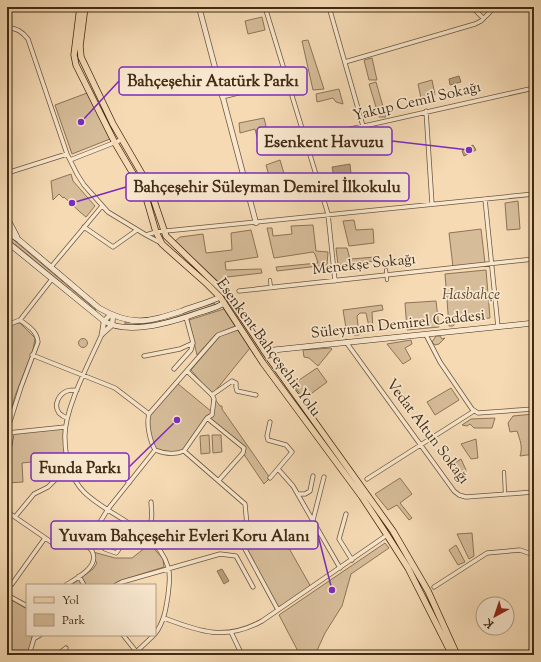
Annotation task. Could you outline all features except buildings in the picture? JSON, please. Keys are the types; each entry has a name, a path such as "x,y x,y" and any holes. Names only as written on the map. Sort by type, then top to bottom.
{"main road":[{"name":"Esenkent Bahçeşehir Yolu","path":"80,7 74,55 76,65 116,143 145,194 160,232 172,241 228,296 264,350 393,531 424,584 457,655"},
{"name":"Esenkent Bahçeşehir Yolu","path":"85,7 80,46 81,57 121,140 149,186 162,244 220,297 261,360 362,497 408,568 452,655"},
{"path":"7,218 19,240"},
{"path":"7,232 19,240 99,308 112,315 134,321 145,322 220,297 228,296"},
{"path":"8,243 104,321 112,325 140,328 160,325 218,307 224,303 228,296"},
{"name":"Süleyman Demirel Caddesi","path":"264,350 534,323"},
{"path":"253,348 264,350 261,354 261,360"},
{"path":"388,535 393,531"}],"street":[{"path":"199,7 256,223"},
{"path":"265,7 328,214 335,281"},
{"path":"329,7 362,126"},
{"path":"472,7 483,18"},
{"path":"345,62 475,24 495,7"},
{"path":"7,27 17,29 28,39 67,154 84,185 108,212 162,244"},
{"path":"222,97 288,81"},
{"name":"Yakup Cemil Sokağı","path":"306,139 534,88"},
{"path":"426,111 432,204"},
{"path":"70,160 121,140"},
{"path":"7,174 67,154"},
{"path":"146,235 160,232 256,223 328,214 534,195"},
{"path":"485,199 498,327"},
{"path":"51,267 102,206"},
{"path":"84,227 113,247 137,230"},
{"name":"Menekşe Sokağı","path":"239,291 534,259"},
{"path":"386,270 387,280"},
{"path":"7,325 20,320 52,279"},
{"path":"270,280 271,288"},
{"path":"112,315 104,321 102,334 67,418 64,439 70,469 75,482 83,492 143,533 158,549 168,568 169,588 164,618 156,633"},
{"path":"102,334 112,325 112,315"},
{"path":"174,369 191,350 193,343 186,317"},
{"path":"20,320 35,332 38,342 32,355 7,432 12,433 65,427"},
{"path":"187,371 212,395 214,399 212,415 207,418 184,451 179,454 164,454 155,450 153,446 147,422 149,414 218,335 237,328"},
{"path":"426,335 440,362 472,410 478,413 534,409"},
{"name":"Vedat Altun Sokağı","path":"346,342 454,491 459,495 466,497 505,494 511,496 534,492"},
{"path":"144,356 180,349 193,343"},
{"path":"32,355 115,388 149,414"},
{"path":"212,395 232,381 236,383 237,391 256,395"},
{"path":"67,418 59,414 56,409 57,401 62,394 68,390 78,390"},
{"path":"367,479 474,411"},
{"path":"207,418 244,448 243,453 219,480"},
{"path":"270,422 266,436 268,440 286,445 292,452 270,478"},
{"path":"7,461 12,433"},
{"path":"86,546 108,509 155,450"},
{"path":"184,451 245,504 248,536"},
{"path":"114,462 129,483"},
{"path":"15,517 34,494 48,487 62,473 70,469"},
{"path":"278,469 288,479 298,494 340,568"},
{"path":"504,472 505,494"},
{"path":"298,494 305,494 310,491 314,476"},
{"path":"313,520 324,477"},
{"path":"143,533 152,519 151,502"},
{"path":"7,510 54,544 61,546 74,544 89,547 93,552 94,559 92,566 67,584"},
{"path":"346,514 339,539 352,560"},
{"path":"105,549 116,553 119,551 123,540 133,526"},
{"path":"278,530 244,537 243,543 278,610"},
{"path":"164,618 199,630 214,632 241,631 250,628 388,535"},
{"path":"12,584 45,538"},
{"path":"430,596 434,587 487,553 520,550 534,555"},
{"path":"118,584 168,568 224,554 236,556 254,587"},
{"path":"79,576 83,584"},
{"path":"424,584 434,587"},
{"path":"7,595 26,605"},
{"path":"231,632 242,655"},
{"path":"124,636 137,654 154,636"},
{"path":"29,655 35,637"},
{"path":"529,655 534,646"},
{"path":"57,655 66,648"},
{"path":"448,655 450,649"}],"green space":[{"path":"262,17 265,30 248,34 245,21"},
{"path":"308,40 324,89 313,90 302,41"},
{"path":"372,58 377,80 369,80 364,60"},
{"path":"432,80 435,95 421,98 418,84"},
{"path":"376,82 386,117 379,117 369,84"},
{"path":"339,89 343,104 336,102 333,98 317,102 316,94"},
{"path":"87,93 110,139 72,154 55,105"},
{"path":"264,118 271,147 260,149 255,129 240,133 239,123"},
{"path":"280,160 288,187 273,190 266,165"},
{"path":"71,174 73,181 95,206 86,217 59,194 53,200 51,181"},
{"path":"518,201 520,229 507,230 505,203"},
{"path":"354,220 356,230 373,229 374,243 349,246 343,221"},
{"path":"313,225 316,251 328,252 327,265 277,271 276,267 318,263 313,252 274,258 267,228 272,228 273,236 292,234 291,226"},
{"path":"481,229 485,263 453,267 449,233"},
{"path":"251,230 258,257 225,262 226,270 261,269 262,273 227,277 228,291 175,241 180,237 203,234 206,253 232,250 231,233"},
{"path":"8,235 96,310 95,311 16,245 7,240"},
{"path":"336,248 347,248 350,259 375,257 376,261 338,265"},
{"name":"Hasbahçe","path":"486,270 490,318 457,321 453,326 449,326 445,274"},
{"path":"436,301 439,327 407,330 405,303"},
{"path":"214,303 215,305 149,325 125,324 125,322 148,323"},
{"path":"382,305 383,310 372,312 373,331 370,331 366,313 360,313 357,316 359,335 354,335 353,329 346,328 343,310"},
{"path":"224,309 235,326 216,334 197,355 189,320"},
{"path":"20,323 35,338 33,350 15,396 7,427 7,327"},
{"path":"238,330 250,348 212,395 191,370 220,336"},
{"path":"436,336 440,336 442,339 445,338 439,344 435,345 432,342"},
{"path":"81,339 85,339 87,343 85,347 81,347 79,345 79,341"},
{"path":"411,340 412,344 405,348 411,359 403,364 387,344"},
{"path":"332,349 318,366 309,358 304,357 303,350"},
{"path":"317,368 327,382 304,399 293,384"},
{"path":"177,383 212,412 212,395 220,406 222,406 222,409 270,478 264,484 243,453 244,448 208,418 184,451 179,454 155,450 147,422 148,417"},
{"path":"451,388 459,400 435,415 427,402"},
{"path":"534,414 534,454 520,456 521,447 517,431 510,432 508,423 513,416"},
{"path":"495,418 492,428 474,428 470,424 467,426 462,425 471,419"},
{"path":"65,427 68,458 22,463 23,482 7,483 7,461 12,433"},
{"path":"209,435 210,453 201,454 200,436"},
{"path":"212,435 221,435 222,452 213,453"},
{"path":"476,439 478,458 471,459 461,444"},
{"path":"461,459 466,470 465,475 462,476 453,464"},
{"path":"400,478 412,494 400,503 412,518 409,520 397,505 388,510 375,494"},
{"path":"278,529 311,587 278,610 245,549 244,537"},
{"path":"472,533 474,556 469,559 457,534"},
{"path":"385,543 389,548 351,574 342,606 325,633 315,655 300,655 279,615"},
{"path":"150,544 163,559 164,567 119,581 114,584 72,584 93,569 97,563 94,559 93,552 115,558 132,558"},
{"path":"456,545 465,562 458,565 449,550"},
{"path":"7,597 26,608 26,636 32,636 32,640 27,655 7,655"}],"shaded area":[{"path":"459,76 461,82 450,85 449,79"},
{"path":"473,145 476,150 464,156 462,151"},
{"path":"350,164 351,174 334,177 332,167"},
{"path":"222,569 229,581 224,584 217,571"}],"place":[{"name":"Bahçeşehir Atatürk Parkı","path":"81,122"},
{"name":"Esenkent Havuzu","path":"469,150"},
{"name":"Bahçeşehir Süleyman Demirel İlkokulu","path":"72,203"},
{"name":"Funda Parkı","path":"177,420"},
{"name":"Yuvam Bahçeşehir Evleri Koru Alanı","path":"332,590"}]}
